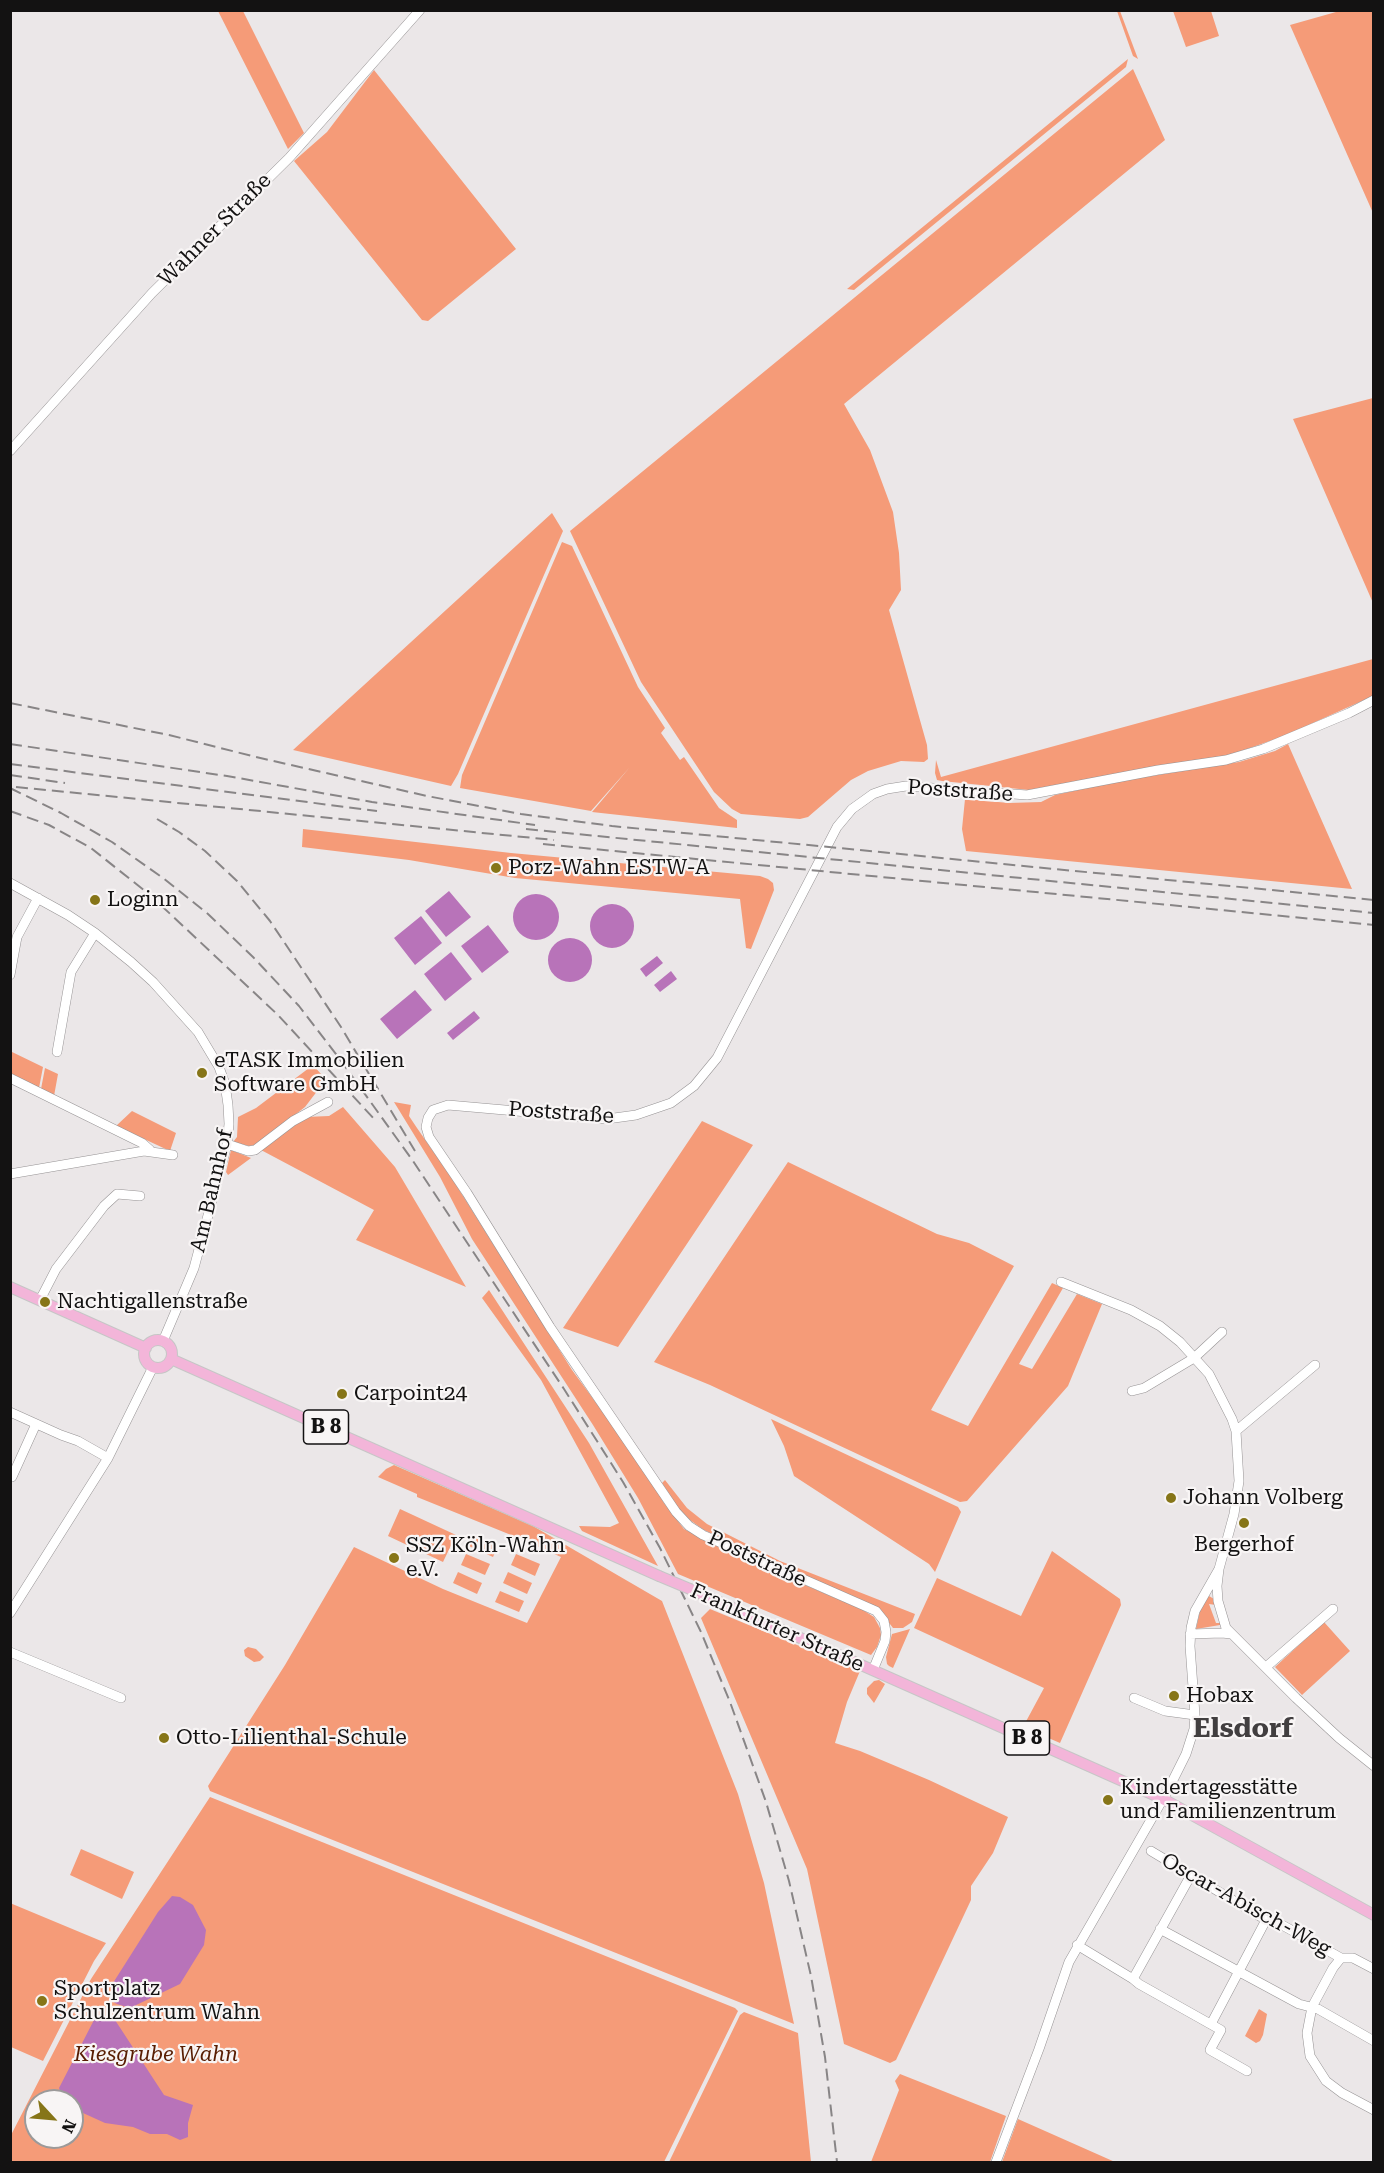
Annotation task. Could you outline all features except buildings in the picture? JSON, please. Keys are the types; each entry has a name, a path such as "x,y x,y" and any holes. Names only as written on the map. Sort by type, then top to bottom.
{"main road":[{"path":"10,1287 146,1348"},
{"path":"163,1341 170,1347 171,1359 163,1367 153,1367 146,1361 146,1348 151,1342 163,1341"},
{"name":"Frankfurter Straße","path":"171,1359 1163,1799 1374,1915"}],"street":[{"name":"Wahner Straße","path":"10,451 152,293 289,158 420,10"},
{"name":"Poststraße","path":"873,1670 885,1641 886,1632 884,1622 876,1611 703,1535 689,1526 676,1512 550,1327 467,1193 429,1137 426,1127 428,1118 433,1110 448,1105 607,1119 625,1118 671,1103 694,1086 717,1058 837,827 852,808 873,794 906,786 1027,795 1158,770 1226,760 1263,749 1374,700"},
{"name":"Am Bahnhof","path":"10,883 95,933 153,982 198,1032 218,1062 227,1095 229,1124 227,1144 194,1268 163,1341"},
{"path":"10,975 17,937 38,898"},
{"path":"57,1052 71,972 95,933"},
{"path":"10,1078 142,1143 150,1150"},
{"path":"227,1144 248,1151 255,1150 293,1121 328,1102"},
{"path":"10,1174 150,1150 173,1155"},
{"path":"40,1300 56,1269 104,1206 117,1194 140,1196"},
{"path":"1061,1282 1131,1310 1154,1322 1172,1335 1209,1374 1236,1431 1239,1481 1234,1514 1219,1569 1217,1586 1218,1601 1224,1622 1231,1634 1339,1738 1374,1766"},
{"path":"1132,1391 1144,1388 1194,1358 1222,1332"},
{"path":"1236,1431 1315,1365"},
{"path":"10,1614 14,1600 108,1458 153,1367"},
{"path":"10,1412 78,1441 108,1458"},
{"path":"12,1477 36,1424"},
{"path":"996,2163 1069,1962 1163,1799 1186,1754 1194,1729 1195,1715 1190,1634 1195,1611 1219,1569"},
{"path":"1266,1667 1334,1609"},
{"path":"1190,1634 1231,1634"},
{"path":"10,1652 121,1698"},
{"path":"1134,1698 1165,1711 1195,1715"},
{"name":"Oscar-Abisch-Weg","path":"1151,1851 1266,1920 1275,1921 1341,1958 1353,1958 1374,1969"},
{"path":"1133,1979 1191,1875"},
{"path":"1212,2024 1266,1920"},
{"path":"1160,1929 1299,2004 1312,2007 1374,2041"},
{"path":"1077,1945 1139,1984 1221,2030 1210,2050 1247,2071"},
{"path":"1341,1958 1312,2007 1307,2042 1315,2066 1326,2081 1334,2088 1374,2110"}],"green space":[{"path":"1343,10 1373,11 1373,213 1290,25"},
{"path":"218,11 243,11 304,133 288,149"},
{"path":"1117,11 1120,11 1138,59 1133,56"},
{"path":"1173,11 1211,11 1219,36 1186,47"},
{"path":"1128,59 1126,67 854,290 847,289"},
{"path":"1133,69 1165,140 844,404 870,450 893,512 901,590 889,610 927,745 928,759 924,762 901,761 868,771 851,780 808,817 800,819 741,814 732,809 714,792 641,682 570,531"},
{"path":"374,70 516,249 428,321 422,320 294,161 327,132"},
{"path":"1374,398 1373,603 1293,419"},
{"path":"552,513 563,531 451,786 293,750"},
{"path":"562,542 572,546 638,687 665,728 661,733 680,760 684,757 719,808 737,820 737,828 592,812 630,767 591,811 460,788 462,775"},
{"path":"1373,659 1373,696 1284,736 1230,755 1029,790 942,781 937,780 935,773 936,760 941,777"},
{"path":"1288,744 1352,889 966,851 962,829 965,799 1009,803 1041,802 1055,795 1120,781 1239,762 1275,751"},
{"path":"303,829 511,853 760,876 773,883 774,890 751,949 746,948 740,899 515,878 409,860 302,847"},
{"path":"10,1051 43,1067 39,1088 11,1074"},
{"path":"313,1065 336,1091 327,1088 318,1090 305,1107 256,1145 249,1146 233,1142 237,1137 238,1117 256,1108"},
{"path":"45,1068 58,1074 54,1096 41,1089"},
{"path":"394,1102 411,1105 409,1116 453,1180 572,1370 644,1468 664,1503 684,1529 731,1553 863,1610 874,1617 881,1635 871,1655 678,1574 638,1498 472,1239 440,1177"},
{"path":"343,1107 395,1167 466,1287 356,1240 374,1210 261,1150 306,1117 329,1116"},
{"path":"132,1111 176,1133 170,1151 116,1126"},
{"path":"702,1121 753,1145 618,1347 563,1328"},
{"path":"231,1150 251,1158 228,1175 226,1172"},
{"path":"788,1162 937,1234 969,1243 1014,1266 931,1410 968,1426 1052,1283 1063,1288 1019,1364 1032,1369 1077,1294 1102,1304 1068,1386 967,1501 960,1502 710,1385 654,1362"},
{"path":"489,1290 589,1443 658,1566 582,1531 579,1526 610,1527 619,1523 541,1380 482,1298"},
{"path":"771,1419 958,1507 961,1512 935,1572 929,1564 794,1476 784,1446"},
{"path":"394,1465 533,1526 662,1601 738,1794 764,1883 794,2024 210,1791 208,1786 285,1665 354,1547 443,1589 527,1623 561,1557 417,1497 417,1494 378,1477"},
{"path":"665,1480 687,1508 707,1524 780,1561 915,1614 912,1622 903,1628 893,1628 877,1607 704,1530 683,1515 662,1483"},
{"path":"400,1509 456,1535 443,1562 388,1536"},
{"path":"474,1535 498,1546 493,1557 469,1546"},
{"path":"1052,1551 1120,1599 1121,1605 1060,1743 1023,1727 1044,1688 914,1628 937,1578 1021,1616"},
{"path":"466,1554 490,1564 485,1575 461,1565"},
{"path":"516,1554 540,1564 535,1576 511,1565"},
{"path":"458,1572 482,1583 477,1594 453,1583"},
{"path":"508,1572 532,1583 527,1594 503,1583"},
{"path":"500,1591 524,1601 519,1612 495,1602"},
{"path":"1209,1596 1214,1599 1216,1605 1209,1604 1216,1623 1221,1623 1196,1629 1201,1606"},
{"path":"710,1609 860,1671 847,1702 835,1743 929,1780 1008,1817 993,1853 971,1886 971,1900 896,2060 890,2063 844,2044 807,1869 701,1618"},
{"path":"1324,1622 1350,1651 1302,1695 1275,1667"},
{"path":"910,1629 893,1668 889,1666 886,1657 892,1634"},
{"path":"248,1647 256,1649 264,1657 254,1662 245,1656 244,1650"},
{"path":"879,1680 885,1684 874,1703 867,1694 867,1688 874,1681"},
{"name":"Kiesgrube Wahn","path":"210,1797 738,2011 664,2162 11,2162 10,2137 24,2110 24,2149 84,2149 84,2089 35,2089 91,1979"},
{"path":"81,1849 134,1872 122,1899 70,1875"},
{"name":"Sportplatz Schulzentrum Wahn","path":"10,1903 106,1943 94,1961 43,2061 11,2047"},
{"path":"1259,2009 1267,2014 1263,2035 1256,2043 1245,2036"},
{"path":"744,2012 798,2033 811,2162 669,2162 740,2015"},
{"path":"900,2074 1006,2116 990,2162 871,2162 899,2090 895,2081"},
{"path":"1018,2119 1115,2162 1002,2162"}],"shaded area":[{"path":"449,891 471,917 446,937 425,911"},
{"path":"536,894 545,895 553,900 558,908 558,926 553,934 545,939 536,940 527,939 519,934 514,926 513,917 514,908 519,900 527,895"},
{"path":"612,904 628,910 634,926 628,942 612,948 596,942 590,926 596,910"},
{"path":"421,916 442,943 415,965 394,938"},
{"path":"488,925 509,952 482,973 461,946"},
{"path":"570,938 586,944 592,960 586,976 570,982 554,976 548,960 554,944"},
{"path":"451,952 472,979 445,1001 424,974"},
{"path":"657,956 663,963 646,977 640,969"},
{"path":"671,971 677,979 660,992 654,985"},
{"path":"415,990 432,1010 397,1039 380,1019"},
{"path":"474,1011 480,1018 453,1040 447,1033"},
{"path":"172,1896 180,1897 193,1905 206,1930 204,1945 180,1984 130,2008 117,2004 110,2000 113,1983 158,1912"},
{"path":"100,2016 115,2020 164,2095 193,2105 188,2123 188,2137 180,2140 167,2134 150,2134 133,2127 105,2123 84,2113 84,2089 59,2089 94,2020"}],"railway":[{"path":"10,703 169,735 427,796 521,814 612,826 1374,900"},
{"path":"10,744 227,776 372,802 535,825"},
{"path":"10,764 377,811"},
{"path":"10,775 65,783"},
{"path":"16,787 554,840"},
{"path":"10,788 112,842 163,878 208,914 299,1006 413,1161 623,1482 660,1548 701,1632 730,1702 766,1802 789,1881 811,1976 825,2057 837,2162"},
{"path":"10,811 49,825 91,848 150,895 278,1015 376,1121"},
{"path":"157,819 205,851 237,881 270,921 341,1027 415,1151"},
{"path":"526,829 1374,913"},
{"path":"543,844 1374,925"}],"place":[{"name":"Porz-Wahn ESTW-A","path":"496,868"},
{"name":"Loginn","path":"95,900"},
{"name":"eTASK Immobilien Software GmbH","path":"202,1073"},
{"name":"Nachtigallenstraße","path":"45,1302"},
{"name":"Carpoint24","path":"342,1394"},
{"name":"Johann Volberg","path":"1171,1498"},
{"name":"Bergerhof","path":"1244,1523"},
{"name":"SSZ Köln-Wahn e.V.","path":"394,1558"},
{"name":"Hobax","path":"1174,1696"},
{"name":"Otto-Lilienthal-Schule","path":"164,1738"},
{"name":"Kindertagesstätte und Familienzentrum","path":"1108,1800"},
{"name":"Sportplatz Schulzentrum Wahn","path":"42,2001"}],"district":[{"name":"Elsdorf","path":"1243,1729"}]}
